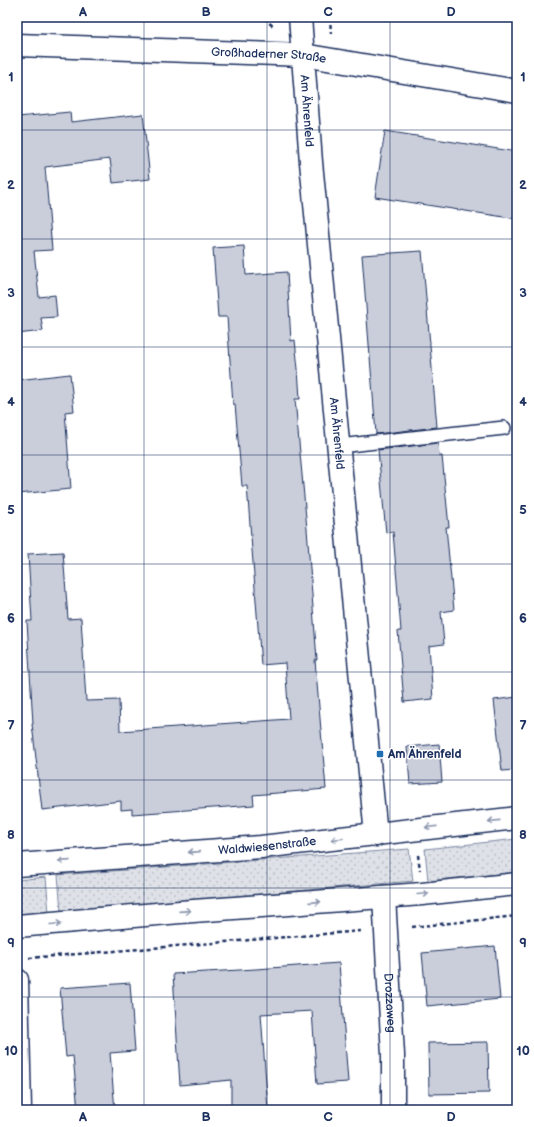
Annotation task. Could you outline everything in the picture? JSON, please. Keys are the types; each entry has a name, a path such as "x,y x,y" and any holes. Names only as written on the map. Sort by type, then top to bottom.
{"street":[{"name":"Am Ährenfeld","path":"300,17 311,162 376,835"},
{"name":"Großhaderner Straße","path":"17,45 303,55 517,91"},
{"name":"Waldwiesenstraße","path":"17,865 261,847 517,818"},
{"path":"17,926 422,894 517,884"},
{"name":"Drozzaweg","path":"384,896 394,1055 393,1110"},
{"path":"17,980 20,1110"}],"lane":[{"path":"339,446 504,428"}],"path":[{"path":"24,958 385,929 517,916"}],"shaded area":[{"path":"517,839 517,872 428,881 425,849"},
{"path":"409,849 413,881 61,911 58,875"},
{"path":"46,877 49,913 17,915 17,880"}],"building":[{"path":"70,112 71,122 143,114 150,179 113,183 110,159 45,167 52,250 34,251 39,297 55,295 57,317 41,318 43,331 17,334 17,117"},
{"path":"385,131 517,152 517,219 375,197"},
{"path":"244,246 246,275 287,272 291,341 295,340 298,369 300,399 295,399 307,529 317,660 315,660 326,789 253,795 254,805 132,814 132,809 121,810 121,801 42,810 32,724 27,621 32,621 28,554 63,552 68,619 81,618 86,701 119,700 120,731 289,719 285,663 261,665 247,486 242,486 235,404 233,404 227,317 218,317 213,248"},
{"path":"422,251 437,427 376,434 362,255"},
{"path":"70,374 74,411 65,412 71,489 17,494 17,380"},
{"path":"438,443 439,456 442,456 449,527 446,527 454,610 441,612 444,644 429,646 433,699 404,702 398,631 401,631 393,532 386,533 378,450"},
{"path":"517,697 517,770 502,771 494,700"},
{"path":"439,744 442,782 410,784 407,747"},
{"path":"495,946 500,999 427,1006 422,953"},
{"path":"339,963 348,1082 317,1084 312,1011 261,1014 268,1110 231,1110 231,1080 180,1085 173,974"},
{"path":"130,983 135,1051 110,1053 115,1110 78,1110 73,1056 66,1057 60,988"},
{"path":"488,1042 489,1093 429,1094 428,1043"}],"place":[{"name":"Am Ährenfeld","path":"380,754"}]}
